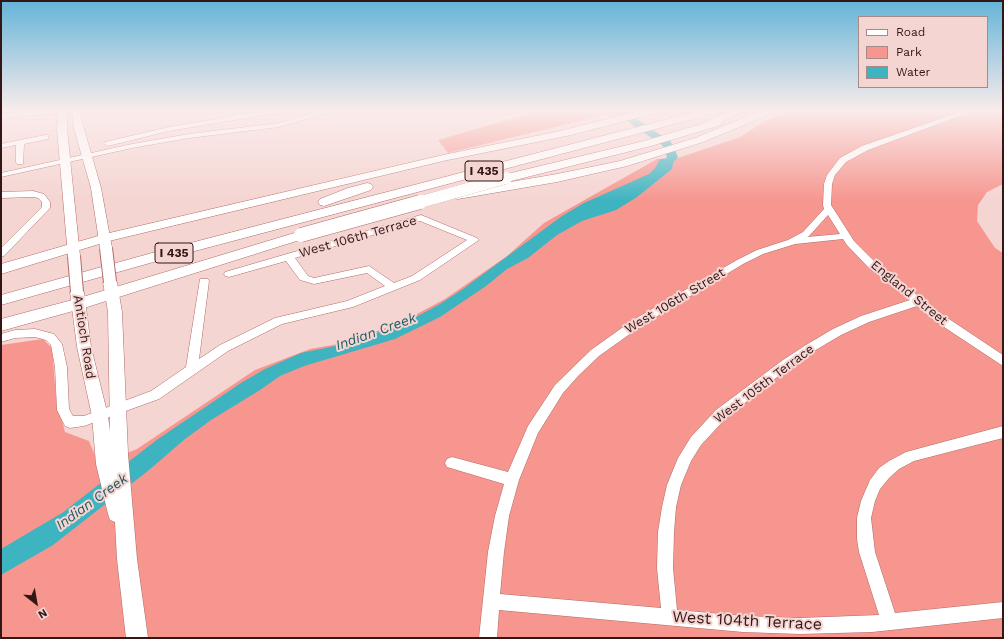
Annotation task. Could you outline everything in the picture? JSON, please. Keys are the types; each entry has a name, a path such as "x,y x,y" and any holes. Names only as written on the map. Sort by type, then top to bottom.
{"highway":[{"path":"1,269 74,252 443,158 528,141"},
{"path":"324,202 352,191 538,141"},
{"name":"I 435","path":"1,291 324,202 566,141"},
{"name":"I 435","path":"1,300 347,207 573,141"},
{"path":"1,325 111,288 506,178 655,141"},
{"path":"347,207 402,205 557,178 623,164 696,141"}],"main road":[{"name":"Antioch Road","path":"64,141 84,347 100,416 112,459 137,638"},
{"name":"Antioch Road","path":"83,141 96,188 115,312 118,409 112,459"}],"street":[{"path":"1,146 26,141"},
{"path":"1,175 66,159 125,141"},
{"path":"86,153 162,141"},
{"path":"829,209 827,205 828,184 831,175 843,160 865,148 885,141"},
{"path":"20,142 20,162"},
{"path":"1,172 66,159"},
{"path":"1,195 32,194 41,196 46,202 46,208 1,254"},
{"name":"England Street","path":"829,209 850,243 873,266 917,302 970,340 1003,361"},
{"name":"West 106th Street","path":"488,638 496,552 502,516 512,480 533,430 547,407 574,372 595,352 637,323 740,262 760,252 791,242 806,234 829,209"},
{"name":"West 106th Terrace","path":"1,338 14,334 35,333 50,336 56,344 61,367 63,410 70,422 84,421 155,395 224,348 279,321 349,304 416,278 474,240 421,218 229,274"},
{"path":"791,242 846,236"},
{"name":"West 106th Terrace","path":"288,256 304,278 314,281 369,269 393,287"},
{"path":"192,370 204,281"},
{"name":"West 105th Terrace","path":"670,618 665,568 666,532 669,507 674,485 682,465 696,441 721,414 787,363 810,348 837,332 865,320 917,302"},
{"path":"889,622 884,601 867,552 865,539 864,518 868,501 875,485 884,473 894,465 911,456 1003,432"},
{"path":"452,462 512,480"},
{"name":"West 104th Terrace","path":"491,601 743,624 800,626 889,622 1003,610"}],"green space":[{"path":"439,141 498,141 448,153"},
{"path":"729,141 1003,141 1003,184 987,192 978,205 977,221 995,248 1003,253 1003,638 1,638 1,345 43,339 52,348 56,397 65,432 89,441 99,465 137,449 255,370 310,349 338,344 398,324 445,299 507,256 544,223 657,159 678,158"}],"water":[{"path":"674,158 672,169 637,197 616,210 582,221 557,235 528,258 507,269 486,286 440,317 395,339 304,366 280,376 211,420 185,439 149,470 53,545 1,575 1,549 62,513 158,439 241,383 265,369 301,353 340,345 403,324 440,304 463,289 562,216 584,203 649,174 655,168 660,159"}],"waterway":[{"name":"Indian Creek","path":"658,173 673,157 667,144 662,141"}]}
